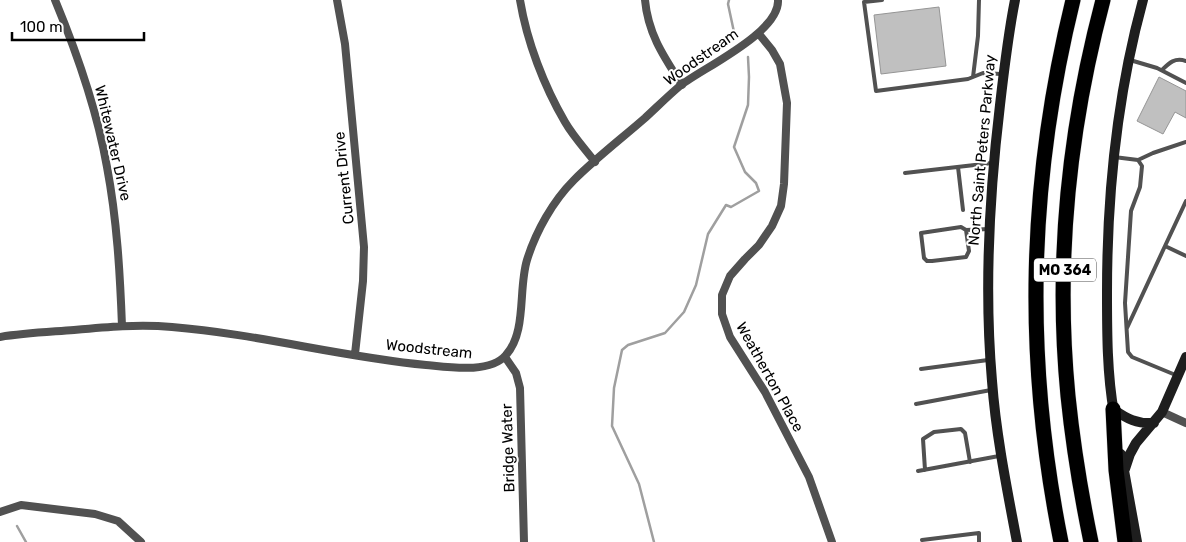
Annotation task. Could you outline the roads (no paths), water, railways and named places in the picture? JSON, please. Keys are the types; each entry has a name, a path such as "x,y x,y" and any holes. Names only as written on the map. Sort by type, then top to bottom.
{"highway":[{"name":"MO 364","path":"1061,542 1044,445 1039,395 1035,279 1046,135 1056,77 1073,0"},
{"name":"MO 364","path":"1090,542 1068,394 1065,344 1065,248 1077,125 1103,0"},
{"path":"1113,409 1116,470 1125,542"},
{"path":"1054,509 1054,542"}],"main road":[{"name":"North Saint Peters Parkway","path":"1015,0 1010,25 993,163 989,229 988,315 993,390 1001,456 1017,542"},
{"path":"1137,542 1113,409 1108,352 1107,299 1108,240 1114,158 1130,60 1143,0"},
{"path":"1124,471 1136,443 1162,412 1186,357"},
{"path":"1113,409 1133,422 1142,424 1154,423"}],"street":[{"name":"Whitewater Drive","path":"55,0 81,69 107,165 114,207 122,326"},
{"name":"Current Drive","path":"338,0 364,247 363,281 355,354"},
{"path":"520,0 540,69 550,92 566,123 595,162"},
{"path":"644,0 652,34 663,56 682,85"},
{"name":"Woodstream","path":"0,337 122,326 171,327 243,335 453,368 479,368 492,364 506,357 517,335 521,310 521,286 526,262 544,220 573,180 682,85 759,34 773,16 779,4 778,0"},
{"name":"Weatherton Place","path":"759,34 780,64 787,103 784,184 781,206 772,226 759,245 730,276 722,295 722,314 730,337 766,392 809,477 832,542"},
{"name":"Bridge Water","path":"506,357 516,373 520,388 524,542"},
{"path":"1162,412 1186,423"},
{"path":"0,512 21,505 95,514 118,521 141,542"}],"lane":[{"path":"882,0 864,2 876,91 973,77 983,73 1004,75"},
{"path":"973,77 980,0"},
{"path":"1130,60 1162,70 1186,83"},
{"path":"1162,70 1172,61 1186,61"},
{"path":"1114,158 1138,160 1153,152 1186,142"},
{"path":"1138,160 1142,166 1140,186 1131,211 1126,303 1128,352 1132,357 1178,376"},
{"path":"905,173 993,163"},
{"path":"958,167 963,210"},
{"path":"1127,329 1186,201"},
{"path":"966,230 969,252 966,256 932,261 924,258 921,232 961,227 966,230 989,229"},
{"path":"1165,246 1186,256"},
{"path":"921,369 991,360"},
{"path":"916,404 993,390"},
{"path":"925,470 923,439 934,432 961,429 965,433 970,462"},
{"path":"918,471 1001,456"},
{"path":"922,540 978,533 979,542"}],"waterway":[{"path":"729,0 728,4 734,32"},
{"path":"654,542 639,484 612,426 614,388 622,350 628,345 665,333 684,312 696,285 708,234 726,205 731,207 759,191 756,183 745,172 734,147 748,105 748,57"},
{"path":"17,526 26,542"}]}
